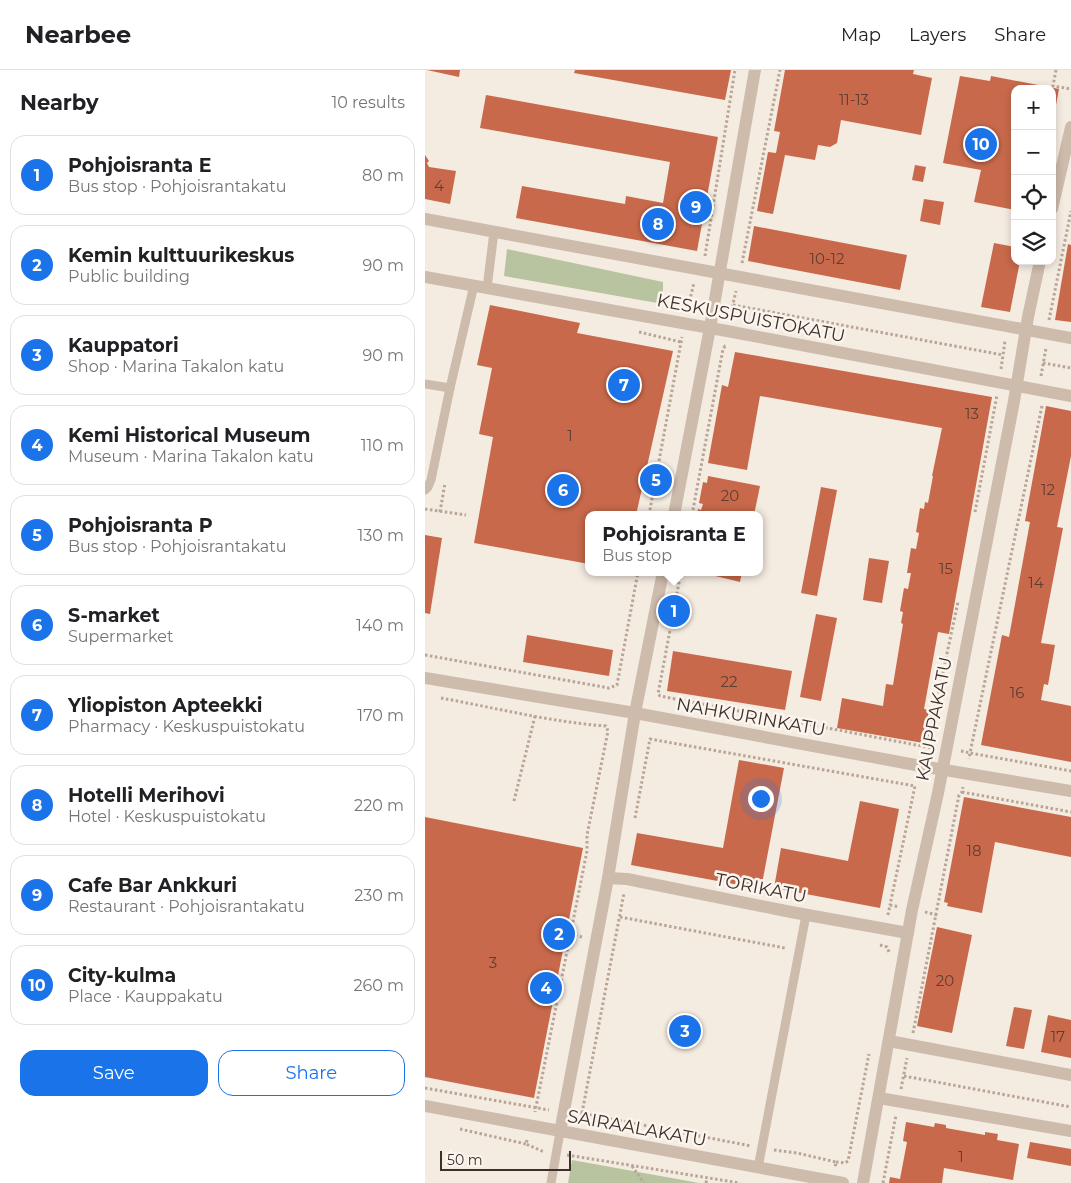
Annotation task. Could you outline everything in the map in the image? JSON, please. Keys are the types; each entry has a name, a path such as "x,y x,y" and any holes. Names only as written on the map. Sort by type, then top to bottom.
{"street":[{"path":"675,511 710,328 755,70"},
{"path":"1056,193 1071,127"},
{"path":"425,219 1071,338"},
{"name":"KAUPPAKATU","path":"863,1183 908,933 946,750 1017,387 1026,329 1040,265"},
{"name":"KESKUSPUISTOKATU","path":"425,277 685,323 1071,396"},
{"path":"560,1132 608,878 635,713 662,576"},
{"name":"NAHKURINKATU","path":"425,678 635,713 1071,791"},
{"name":"TORIKATU","path":"608,878 627,879 806,914 885,922 908,933"},
{"path":"889,1041 1071,1075"},
{"path":"879,1098 1071,1131"},
{"name":"SAIRAALAKATU","path":"425,1106 838,1182"}],"lane":[{"path":"487,288 494,232"},
{"path":"425,490 431,480 474,285"},
{"path":"425,384 450,388"},
{"path":"758,1168 806,914"},
{"path":"551,1183 560,1132"}],"path":[{"path":"705,256 735,70"},
{"path":"693,511 727,331 781,70"},
{"path":"1056,70 1053,86 1071,89"},
{"path":"883,1183 959,796 962,792 1043,405 1035,404 1051,322 1049,320 1071,210"},
{"path":"650,511 697,269"},
{"path":"733,305 1003,355"},
{"path":"974,518 997,397 1008,326"},
{"path":"725,346 734,348"},
{"path":"1043,363 1071,368"},
{"path":"997,397 1014,400"},
{"path":"425,509 466,515"},
{"path":"425,655 609,688 617,685 638,576"},
{"path":"680,576 658,694 660,696 927,747 970,752 1071,771"},
{"path":"927,747 960,594"},
{"path":"434,696 535,716 606,726 608,731 587,835 587,851 536,1109"},
{"path":"514,801 535,716"},
{"path":"634,822 650,739 915,786 890,905"},
{"path":"962,792 1071,812"},
{"path":"582,1113 627,879"},
{"path":"620,917 785,948"},
{"path":"885,922 880,945 887,947 889,951 887,961"},
{"path":"425,1088 536,1109 582,1113 797,1153 845,1164 848,1161 870,1048"},
{"path":"904,1076 1071,1106"},
{"path":"453,1128 526,1144"},
{"path":"565,1155 739,1183"},
{"path":"836,1162 838,1182"},
{"path":"632,1165 644,1183"},
{"path":"706,1183 707,1178"}],"green space":[{"path":"507,249 663,282 663,304 504,276"},
{"path":"572,1160 699,1183 568,1183"}],"building":[{"path":"427,70 460,70 459,77"},
{"path":"575,70 731,70 725,100 574,73"},
{"path":"785,70 914,70 913,74 932,78 921,135 841,120 837,143 830,147 818,145 815,160 785,155 773,214 757,211 768,152 776,153 780,132 774,131"},
{"path":"960,76 990,81 991,76 1038,85 1011,85 1011,209 974,202 981,170 943,163"},
{"path":"1056,88 1059,89 1056,105"},
{"path":"486,95 718,137 697,251 516,218 522,186 625,204 626,196 663,203 670,162 480,128"},
{"path":"425,155 429,161 427,163 429,167 456,171 450,204 425,199"},
{"path":"915,165 926,167 923,182 912,180"},
{"path":"924,199 944,202 940,225 920,221"},
{"path":"754,226 907,255 900,290 748,261"},
{"path":"994,243 1011,246 1011,265 1019,265 1010,312 981,307"},
{"path":"1068,244 1071,245 1071,322 1055,320"},
{"path":"490,305 580,323 577,333 673,351 637,511 585,511 585,563 474,543 493,437 479,434 492,368 477,365"},
{"path":"735,352 992,397 949,634 938,632 924,709 929,710 923,743 837,728 842,698 883,706 886,684 893,685 903,624 901,623 903,612 900,611 904,588 908,589 911,573 907,573 911,548 916,549 919,533 916,532 920,508 924,509 925,502 928,503 942,428 760,396 747,470 708,463 722,385 728,387"},
{"path":"1046,406 1071,411 1071,456 1057,527 1063,528 1041,643 1055,645 1048,685 1044,684 1041,700 1071,706 1071,762 981,745 1002,635 1009,637 1030,522 1025,521"},
{"path":"708,476 760,486 755,511 698,511 698,509 701,510 703,504 699,503 703,482 707,483"},
{"path":"821,487 837,490 817,596 801,593"},
{"path":"425,535 442,538 430,614 425,613"},
{"path":"869,558 889,561 882,603 863,600"},
{"path":"715,576 741,576 740,582"},
{"path":"816,614 837,618 821,701 800,697"},
{"path":"527,635 613,650 609,676 523,662"},
{"path":"673,651 792,671 785,710 667,691"},
{"path":"739,760 784,768 761,889 631,865 637,833 723,848"},
{"path":"964,797 1071,817 1071,857 995,842 982,913 947,906 948,903 944,902"},
{"path":"860,801 899,809 880,908 774,888 781,848 848,861"},
{"path":"425,817 583,848 534,1098 425,1077"},
{"path":"937,927 972,935 952,1033 917,1026"},
{"path":"1014,1007 1032,1010 1024,1049 1006,1046"},
{"path":"1048,1015 1071,1020 1071,1058 1041,1052"},
{"path":"906,1122 934,1127 935,1123 946,1125 946,1128 985,1135 985,1132 998,1134 997,1140 1019,1144 1013,1180 944,1168 942,1183 889,1183 890,1177 900,1179 907,1142 903,1141"},
{"path":"1030,1142 1071,1149 1071,1166 1027,1158"}],"place":[{"name":"City-kulma","path":"981,144"},
{"name":"Cafe Bar Ankkuri","path":"696,207"},
{"name":"Hotelli Merihovi","path":"658,224"},
{"name":"Yliopiston Apteekki","path":"624,385"},
{"name":"Pohjoisranta P","path":"656,480"},
{"name":"S-market","path":"563,490"},
{"name":"Pohjoisranta E","path":"674,611"},
{"name":"Kemin kulttuurikeskus","path":"559,934"},
{"name":"Kemi Historical Museum","path":"546,988"},
{"name":"Kauppatori","path":"685,1031"}]}
